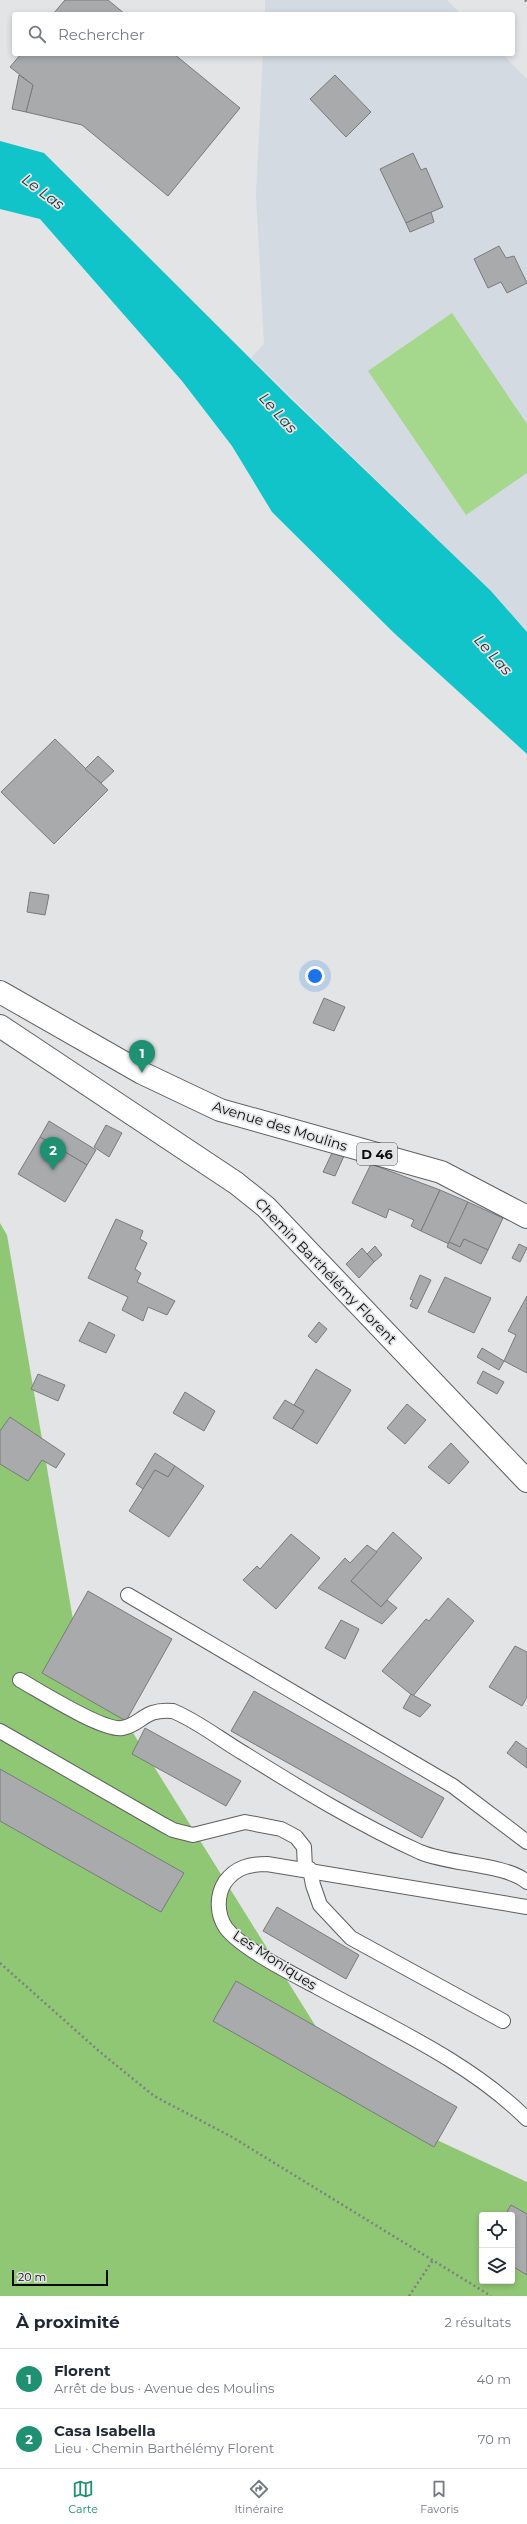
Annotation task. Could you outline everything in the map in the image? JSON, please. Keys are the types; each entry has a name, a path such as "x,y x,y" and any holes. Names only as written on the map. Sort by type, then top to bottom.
{"street":[{"name":"Avenue des Moulins","path":"0,992 142,1073 220,1110 441,1172 527,1216"},
{"name":"Chemin Barthélémy Florent","path":"0,1026 261,1202 527,1481"}],"lane":[{"path":"128,1595 453,1786 527,1842"},
{"path":"20,1680 88,1717 113,1728 131,1725 144,1716 157,1711 173,1711 302,1788 420,1852 450,1862 507,1871 517,1875 527,1882"},
{"path":"0,1731 162,1824 184,1834 201,1835 245,1822 288,1832 296,1837 304,1847 307,1869 320,1904 339,1928 351,1938 503,2021"},
{"name":"Les Moniques","path":"527,1907 307,1869 255,1864 237,1871 229,1878 220,1894 218,1903 226,1927 241,1942 297,1976 462,2068 501,2095 527,2119"}],"path":[{"path":"0,1963 100,2052 154,2096 232,2137 491,2296"},
{"path":"409,2296 432,2260"}],"shaded area":[{"path":"265,0 447,0 459,12 265,12"},
{"path":"263,56 504,56 527,79 527,632 491,591 251,358 264,344 256,195"}],"green space":[{"path":"452,313 527,424 527,473 466,515 368,371"},
{"path":"0,1223 7,1235 77,1643 366,2107 527,2182 527,2296 0,2296"}],"water":[{"name":"Le Las","path":"0,141 44,153 292,400 491,591 527,632 527,754 394,633 272,512 232,446 182,381 40,219 0,209"}],"building":[{"path":"65,0 108,0 123,12 55,12"},
{"path":"19,56 176,56 240,108 168,196 82,125 26,112 33,85 10,67"},
{"path":"19,75 33,85 26,112 12,109"},
{"path":"335,75 371,112 346,137 310,99"},
{"path":"413,153 421,170 426,168 443,207 406,223 380,169"},
{"path":"431,212 434,222 410,232 406,223"},
{"path":"499,246 506,258 514,256 527,283 507,293 501,282 488,288 474,259"},
{"path":"55,739 108,790 54,844 1,792"},
{"path":"98,756 114,771 101,783 85,769"},
{"path":"30,892 49,895 45,915 27,912"},
{"path":"324,998 345,1007 334,1031 313,1023"},
{"path":"49,1121 96,1150 87,1165 40,1137"},
{"path":"106,1125 122,1133 109,1157 94,1147"},
{"path":"40,1137 87,1165 65,1202 18,1174"},
{"path":"332,1153 344,1156 335,1176 323,1172"},
{"path":"371,1164 440,1190 421,1231 411,1226 414,1220 389,1209 386,1218 352,1203"},
{"path":"440,1190 468,1202 449,1244 421,1231"},
{"path":"468,1202 503,1218 488,1250 464,1239 460,1247 449,1242"},
{"path":"116,1219 143,1231 140,1239 147,1243 135,1269 141,1273 137,1282 175,1301 167,1315 148,1307 143,1321 122,1310 128,1297 88,1278"},
{"path":"464,1239 488,1250 481,1264 447,1247 449,1242 460,1247"},
{"path":"519,1244 527,1248 520,1262 512,1258"},
{"path":"375,1246 382,1255 374,1262 367,1254"},
{"path":"362,1248 374,1262 359,1278 346,1264"},
{"path":"420,1275 431,1280 417,1309 410,1306 413,1300 410,1299"},
{"path":"445,1277 491,1298 474,1333 428,1312"},
{"path":"527,1296 527,1373 504,1361 516,1335 508,1331"},
{"path":"89,1322 115,1335 106,1353 79,1341"},
{"path":"319,1322 327,1329 316,1343 308,1336"},
{"path":"482,1348 504,1361 499,1370 477,1357"},
{"path":"316,1369 351,1390 317,1444 292,1429 304,1411 294,1405"},
{"path":"483,1371 504,1382 497,1394 477,1383"},
{"path":"38,1374 65,1385 58,1401 31,1389"},
{"path":"185,1392 215,1411 204,1431 173,1413"},
{"path":"285,1400 304,1411 292,1429 273,1418"},
{"path":"407,1404 426,1420 405,1444 387,1428"},
{"path":"10,1417 65,1454 56,1468 42,1460 28,1481 0,1464 0,1431"},
{"path":"451,1443 469,1462 449,1484 428,1467"},
{"path":"155,1453 175,1466 168,1477 155,1470 143,1489 136,1484"},
{"path":"175,1466 204,1486 169,1537 129,1511 155,1470 168,1477"},
{"path":"393,1532 422,1558 381,1607 351,1581"},
{"path":"291,1534 320,1558 276,1609 243,1580 257,1566 260,1569"},
{"path":"367,1545 377,1552 351,1581 381,1607 387,1600 397,1608 382,1624 318,1588 345,1558 350,1563"},
{"path":"88,1591 172,1639 126,1721 42,1673"},
{"path":"448,1598 474,1621 413,1696 382,1671 426,1619 429,1621"},
{"path":"341,1620 359,1629 345,1659 325,1648"},
{"path":"515,1646 527,1652 527,1697 522,1706 489,1687"},
{"path":"254,1691 444,1798 422,1838 231,1731"},
{"path":"411,1694 431,1705 420,1717 403,1708"},
{"path":"145,1728 241,1781 226,1806 132,1754"},
{"path":"516,1741 527,1749 527,1768 507,1753"},
{"path":"0,1769 184,1873 161,1912 0,1821"},
{"path":"277,1907 359,1955 346,1979 263,1931"},
{"path":"236,1981 457,2107 434,2147 213,2021"},
{"path":"511,2205 527,2214 527,2275 515,2268 515,2212 507,2212"}],"place":[{"name":"Florent","path":"142,1073"},
{"name":"Casa Isabella","path":"53,1170"}]}
